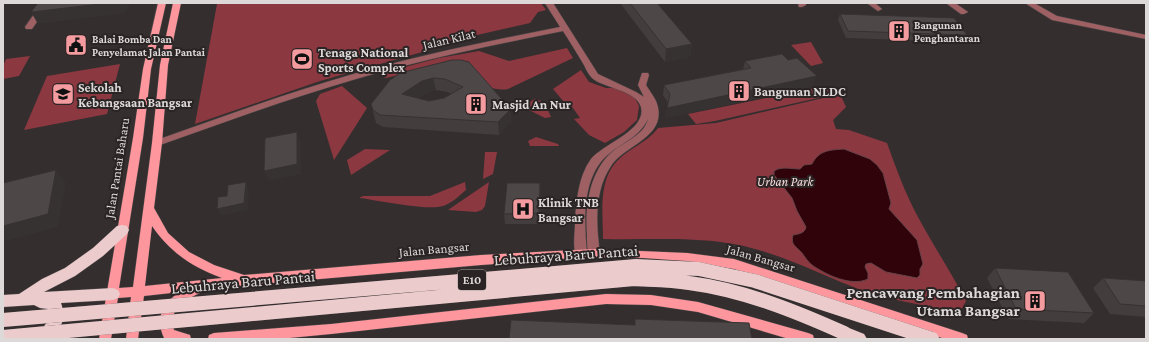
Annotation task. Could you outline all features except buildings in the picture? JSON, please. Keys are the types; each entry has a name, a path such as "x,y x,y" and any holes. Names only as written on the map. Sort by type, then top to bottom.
{"highway":[{"path":"21,300 47,283 70,272 98,252 122,230"},
{"name":"Lebuhraya Baru Pantai","path":"3,320 636,266 699,269 755,282 932,339"},
{"name":"Lebuhraya Baru Pantai","path":"3,338 634,279 696,283 750,297 818,321 859,339"},
{"path":"3,302 113,294"},
{"path":"21,300 54,304 57,313 55,324 41,339"}],"main road":[{"name":"Jalan Pantai Baharu","path":"105,339 148,69 162,3"},
{"path":"132,339 157,143 164,65 177,3"},
{"path":"149,207 155,223 162,233 180,252 209,268 246,280"},
{"name":"Jalan Bangsar","path":"113,294 210,283 481,260 594,253 643,254 687,257 734,264 962,339"},
{"path":"185,339 169,334 164,324 166,315 173,303 183,295 210,283"},
{"path":"214,339 331,329 613,299 650,300 698,307 808,339"}],"street":[{"path":"29,27 46,3"},
{"path":"549,3 595,76 623,87 641,100 645,111 645,117 635,136 610,159 600,177 593,202 594,253"},
{"path":"871,3 878,9"},
{"path":"950,3 964,12"},
{"path":"1029,3 1055,18 1146,37"},
{"path":"1040,3 1043,11"},
{"name":"Jalan Kilat","path":"157,143 320,87 408,62 452,51 565,28"},
{"path":"581,254 582,199 589,171 594,162 604,153 649,129 653,122 653,109 650,98 642,85 645,75"}],"green space":[{"name":"Tenaga National Sports Complex","path":"541,3 546,10 538,12 530,23 442,43 440,47 320,81 195,124 217,4"},
{"path":"811,42 823,63 811,66 791,45"},
{"path":"567,48 573,58 508,89 492,88 483,85 443,64 386,78 382,76 386,72 439,58 479,51 509,61"},
{"path":"30,56 19,76 3,79 3,66 6,59"},
{"path":"120,64 107,114 24,130 47,76"},
{"path":"581,70 589,82 606,88 617,88 635,98 639,106 637,120 624,132 605,143 589,135 574,119 580,118 568,101 564,102 553,89"},
{"path":"342,86 367,108 334,160 316,101 320,94"},
{"path":"829,87 836,94 715,121 696,124 688,114 815,88"},
{"name":"Urban Park","path":"832,96 841,96 846,107 833,120 836,129 849,130 887,143 913,208 966,301 961,310 953,311 940,309 871,293 779,256 745,246 697,240 603,239 602,209 604,188 611,169 622,156 649,138 658,128 716,123"},
{"path":"535,99 544,102 551,117 545,118 527,109 524,105"},
{"path":"536,137 558,144 559,146 530,146 528,141"},
{"path":"365,149 390,150 351,175 347,160"},
{"path":"485,152 497,152 493,174 483,179"},
{"path":"465,182 466,190 443,206 414,206 359,198 363,196 430,196"},
{"path":"489,182 485,206 482,210 476,212 448,210"}],"shaded area":[{"path":"844,149 870,159 883,173 891,203 889,209 917,240 923,264 920,269 920,275 917,278 886,272 871,263 866,264 865,267 868,273 868,279 854,282 839,279 824,273 812,265 793,244 793,235 803,232 806,227 792,198 774,175 774,171 783,168 800,169 804,165 812,164 822,153 830,150"}],"place":[{"name":"Bangunan Penghantaran","path":"899,31"},
{"name":"Balai Bomba Dan Penyelamat Jalan Pantai","path":"76,45"},
{"name":"Tenaga National Sports Complex","path":"302,59"},
{"name":"Bangunan NLDC","path":"739,91"},
{"name":"Sekolah Kebangsaan Bangsar","path":"63,94"},
{"name":"Masjid An Nur","path":"476,104"},
{"name":"Klinik TNB Bangsar","path":"523,209"},
{"name":"Pencawang Pembahagian Utama Bangsar","path":"1035,301"}]}
